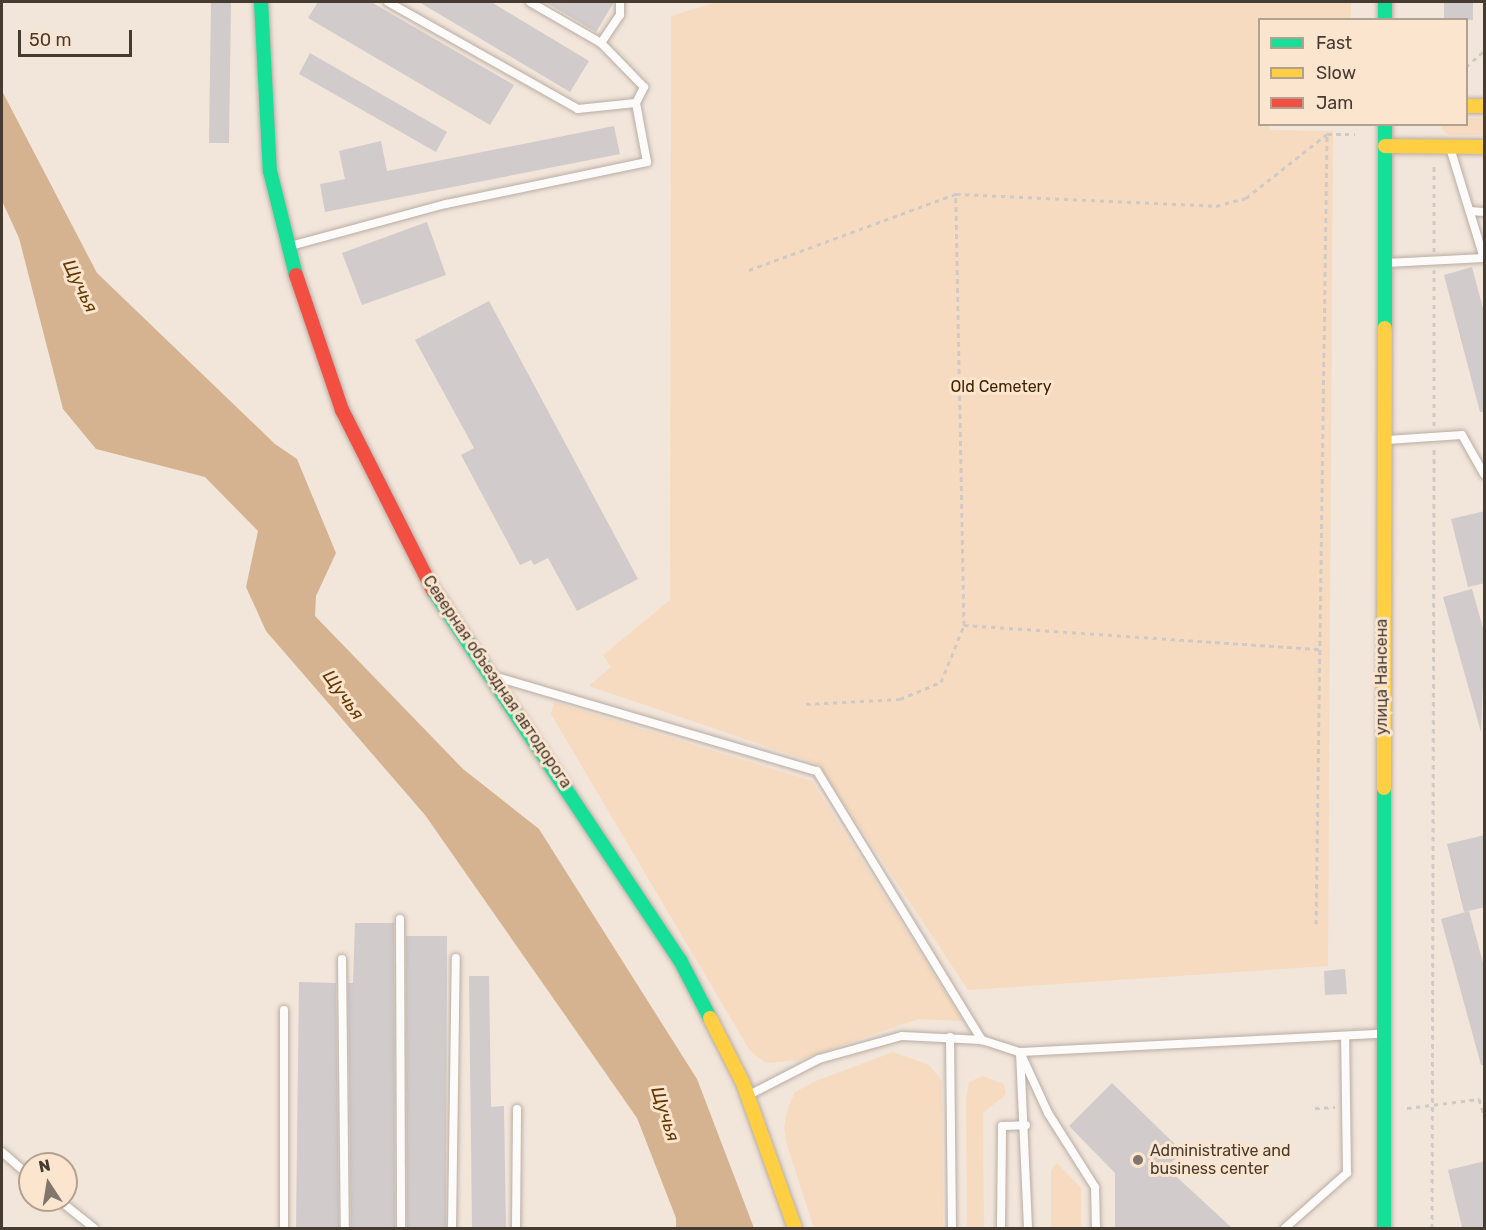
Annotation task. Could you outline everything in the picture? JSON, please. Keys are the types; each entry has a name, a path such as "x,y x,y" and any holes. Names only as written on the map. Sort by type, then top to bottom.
{"street":[{"name":"Северная объездная автодорога","path":"261,2 261,80 270,171 286,247 342,411 428,582 495,677 680,960 748,1095 795,1228"},
{"path":"1385,2 1385,18"},
{"path":"1468,106 1485,106"},
{"name":"улица Нансена","path":"1384,1228 1382,1034 1385,126"},
{"path":"1385,146 1485,147"}],"lane":[{"path":"388,2 578,109 636,103"},
{"path":"286,247 446,204 647,162 636,103 644,87 601,43 530,2"},
{"path":"601,43 620,15 620,2"},
{"path":"1384,263 1484,258 1450,147"},
{"path":"1470,211 1485,212"},
{"path":"1383,441 1462,435 1485,474"},
{"path":"495,677 817,771 982,1040"},
{"path":"400,919 401,1228"},
{"path":"452,1228 456,958"},
{"path":"342,959 345,1228"},
{"path":"284,1010 284,1228"},
{"path":"748,1095 819,1059 902,1036 982,1040 1020,1052 1382,1034"},
{"path":"1285,1228 1347,1173 1345,1036"},
{"path":"950,1037 952,1228"},
{"path":"1020,1052 1026,1125 1028,1228"},
{"path":"1020,1052 1048,1113 1095,1187 1096,1228"},
{"path":"516,1228 517,1109"},
{"path":"1001,1228 1002,1126 1026,1125"},
{"path":"2,1152 18,1166"},
{"path":"75,1212 94,1228"}],"path":[{"path":"1468,66 1485,51"},
{"path":"749,270 956,194 1216,206 1246,198 1327,134 1355,134"},
{"path":"1316,924 1327,134"},
{"path":"1432,1228 1434,158"},
{"path":"806,704 900,699 941,682 964,625 956,194"},
{"path":"964,625 1320,649"},
{"path":"1407,1108 1433,1108 1479,1099 1485,1114"}],"green space":[{"name":"Old Cemetery","path":"717,2 1351,2 1351,18 1258,18 1258,126 1269,126 1270,130 1333,131 1328,966 968,990 818,764 589,686 611,667 603,655 670,600 671,16"},
{"path":"1468,118 1484,118 1484,135 1448,135 1442,126 1468,126"},
{"path":"554,702 812,781 963,1021 918,1019 799,1060 766,1063 750,1051 551,714"},
{"path":"893,1052 929,1065 942,1081 943,1228 814,1228 787,1145 784,1127 788,1108 795,1092 816,1081"},
{"path":"983,1076 1004,1084 1006,1094 983,1113 984,1228 967,1228 966,1100 969,1082"},
{"path":"1057,1163 1081,1188 1081,1228 1051,1228 1051,1170"}],"water":[{"name":"Щучья","path":"2,91 97,273 275,444 297,459 336,553 316,596 315,616 463,769 539,829 697,1079 754,1228 676,1228 676,1218 637,1118 425,815 266,631 246,587 258,531 205,477 96,449 63,409 19,238 2,201"}],"building":[{"path":"211,2 231,2 229,143 209,143"},
{"path":"318,2 371,2 514,85 490,125 308,18"},
{"path":"419,2 491,2 589,61 570,92"},
{"path":"545,2 614,2 596,32"},
{"path":"1444,2 1473,2 1473,20 1444,18"},
{"path":"310,53 447,132 436,152 299,74"},
{"path":"614,126 620,154 325,212 320,184 345,179 339,151 381,141 387,171"},
{"path":"427,222 446,275 362,305 342,253"},
{"path":"1472,267 1485,316 1485,412 1480,412 1444,275"},
{"path":"489,301 638,579 577,611 548,558 534,565 531,560 520,565 461,455 474,448 415,340"},
{"path":"1485,511 1485,583 1468,587 1451,519"},
{"path":"1472,589 1485,635 1481,732 1443,597"},
{"path":"1485,835 1485,907 1464,912 1447,844"},
{"path":"1469,911 1485,970 1485,1065 1481,1065 1441,919"},
{"path":"355,923 394,923 395,1228 351,1228 348,983 353,983"},
{"path":"406,936 447,936 446,1228 407,1228"},
{"path":"1345,969 1347,994 1325,995 1324,971"},
{"path":"469,976 489,976 491,1107 504,1106 506,1228 472,1228"},
{"path":"299,982 336,983 339,1228 296,1228"},
{"name":"Administrative and business center","path":"1112,1083 1183,1152 1166,1167 1232,1228 1115,1228 1115,1173 1069,1126"},
{"path":"1485,1161 1485,1228 1462,1227 1448,1170"}],"traffic: fast":[{"path":"261,2 270,171 296,275"},
{"path":"1385,2 1385,18"},
{"path":"1385,126 1385,328"},
{"path":"433,590 680,960 710,1018"},
{"path":"1384,788 1384,1228"}],"traffic: slow":[{"path":"1468,106 1484,106"},
{"path":"1385,146 1484,147"},
{"path":"1384,788 1385,328"},
{"path":"710,1018 743,1083 795,1228"}],"traffic: jam":[{"path":"296,275 342,410 433,590"}],"place":[{"name":"Administrative and business center","path":"1138,1160"}]}
